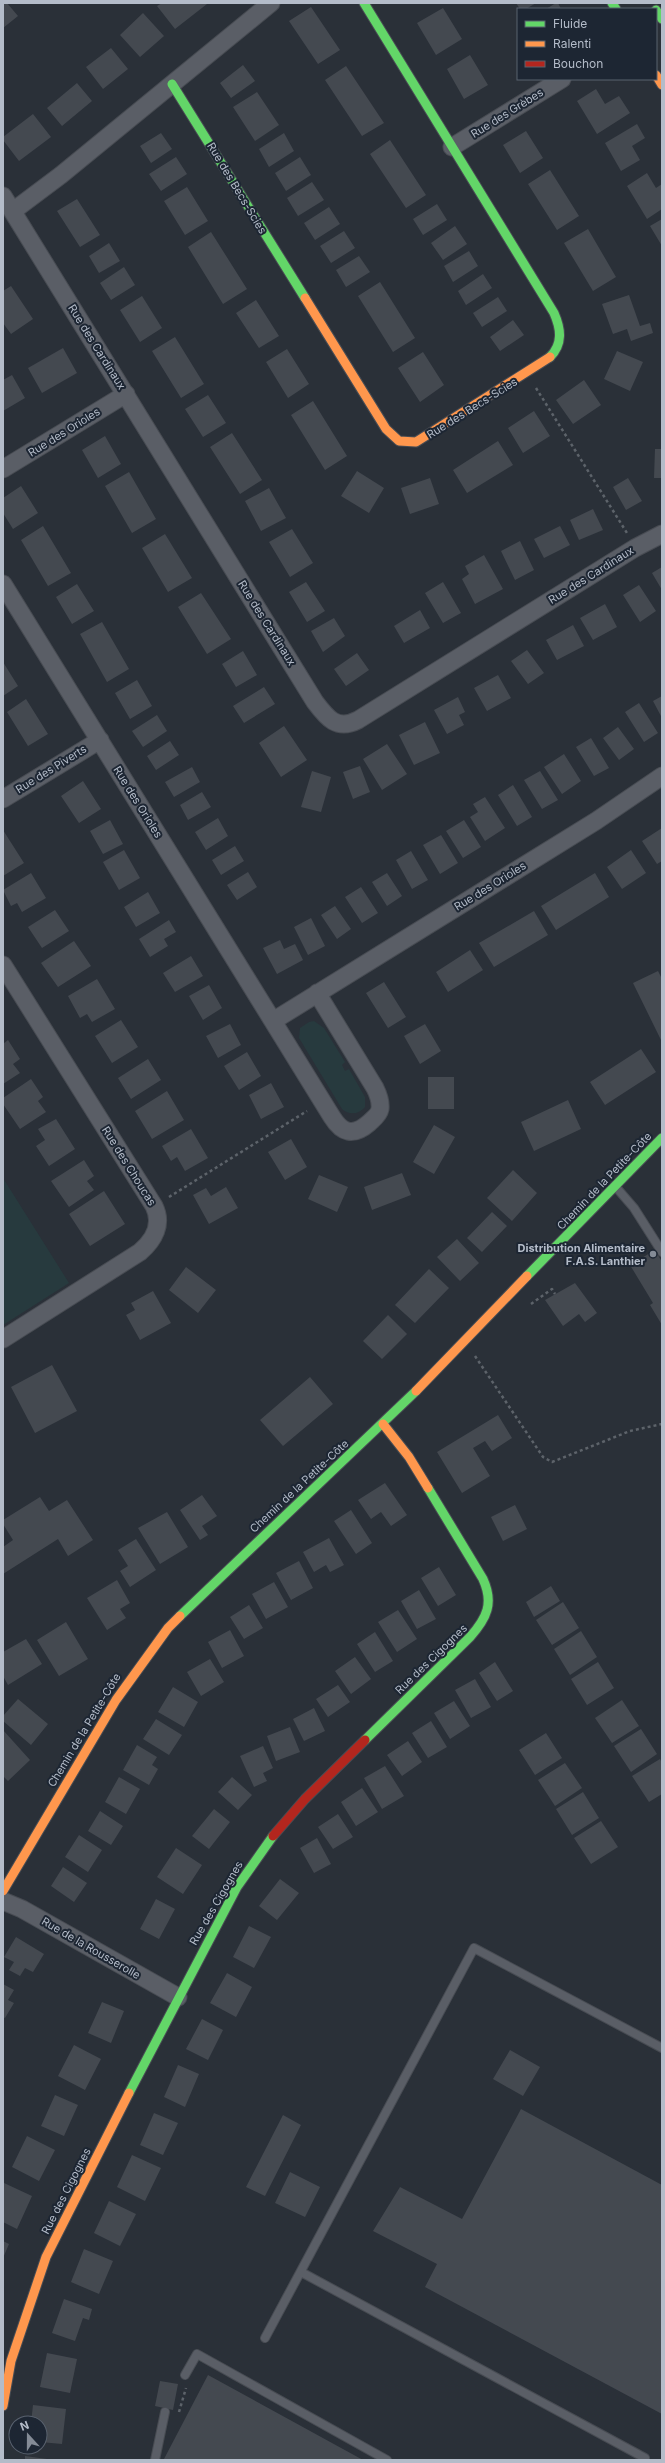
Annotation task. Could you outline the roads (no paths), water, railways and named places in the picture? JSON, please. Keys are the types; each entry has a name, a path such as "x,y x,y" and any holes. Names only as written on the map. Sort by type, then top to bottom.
{"street":[{"path":"13,211 61,175 271,3"},
{"name":"Rue des Becs-Scies","path":"172,84 382,424 394,438 404,443 416,442 430,435 550,358 560,343 560,328 554,313 364,3"},
{"name":"Rue des Grèbes","path":"452,147 560,80"},
{"name":"Rue des Cardinaux","path":"3,196 315,702 328,719 337,724 347,725 358,720 636,548 662,534"},
{"name":"Rue des Orioles","path":"3,469 126,394"},
{"name":"Rue des Orioles","path":"3,584 337,1124 349,1133 360,1130 379,1112 380,1102 371,1081 317,993"},
{"name":"Rue des Piverts","path":"3,799 100,740"},
{"name":"Rue des Orioles","path":"273,1021 596,821 662,776"},
{"name":"Rue des Choucas","path":"3,964 154,1206 158,1217 154,1236 140,1252 3,1339"},
{"name":"Chemin de la Petite-Côte","path":"3,1891 90,1741 129,1679 157,1642 205,1590 383,1424 662,1138"},
{"name":"Rue des Cigognes","path":"3,2406 11,2361 22,2323 46,2258 178,1997 237,1887 279,1828 324,1780 470,1637 483,1623 490,1608 489,1591 484,1579 408,1457 383,1424"},
{"name":"Rue de la Rousserolle","path":"3,1901 22,1908 178,1997"}],"lane":[{"path":"615,1186 634,1208 662,1252"},
{"path":"265,2338 474,1948 662,2048"},
{"path":"301,2272 645,2458"},
{"path":"185,2375 197,2354 387,2460"},
{"path":"155,2460 165,2412"}],"place":[{"name":"Distribution Alimentaire F.A.S. Lanthier","path":"653,1254"}]}
